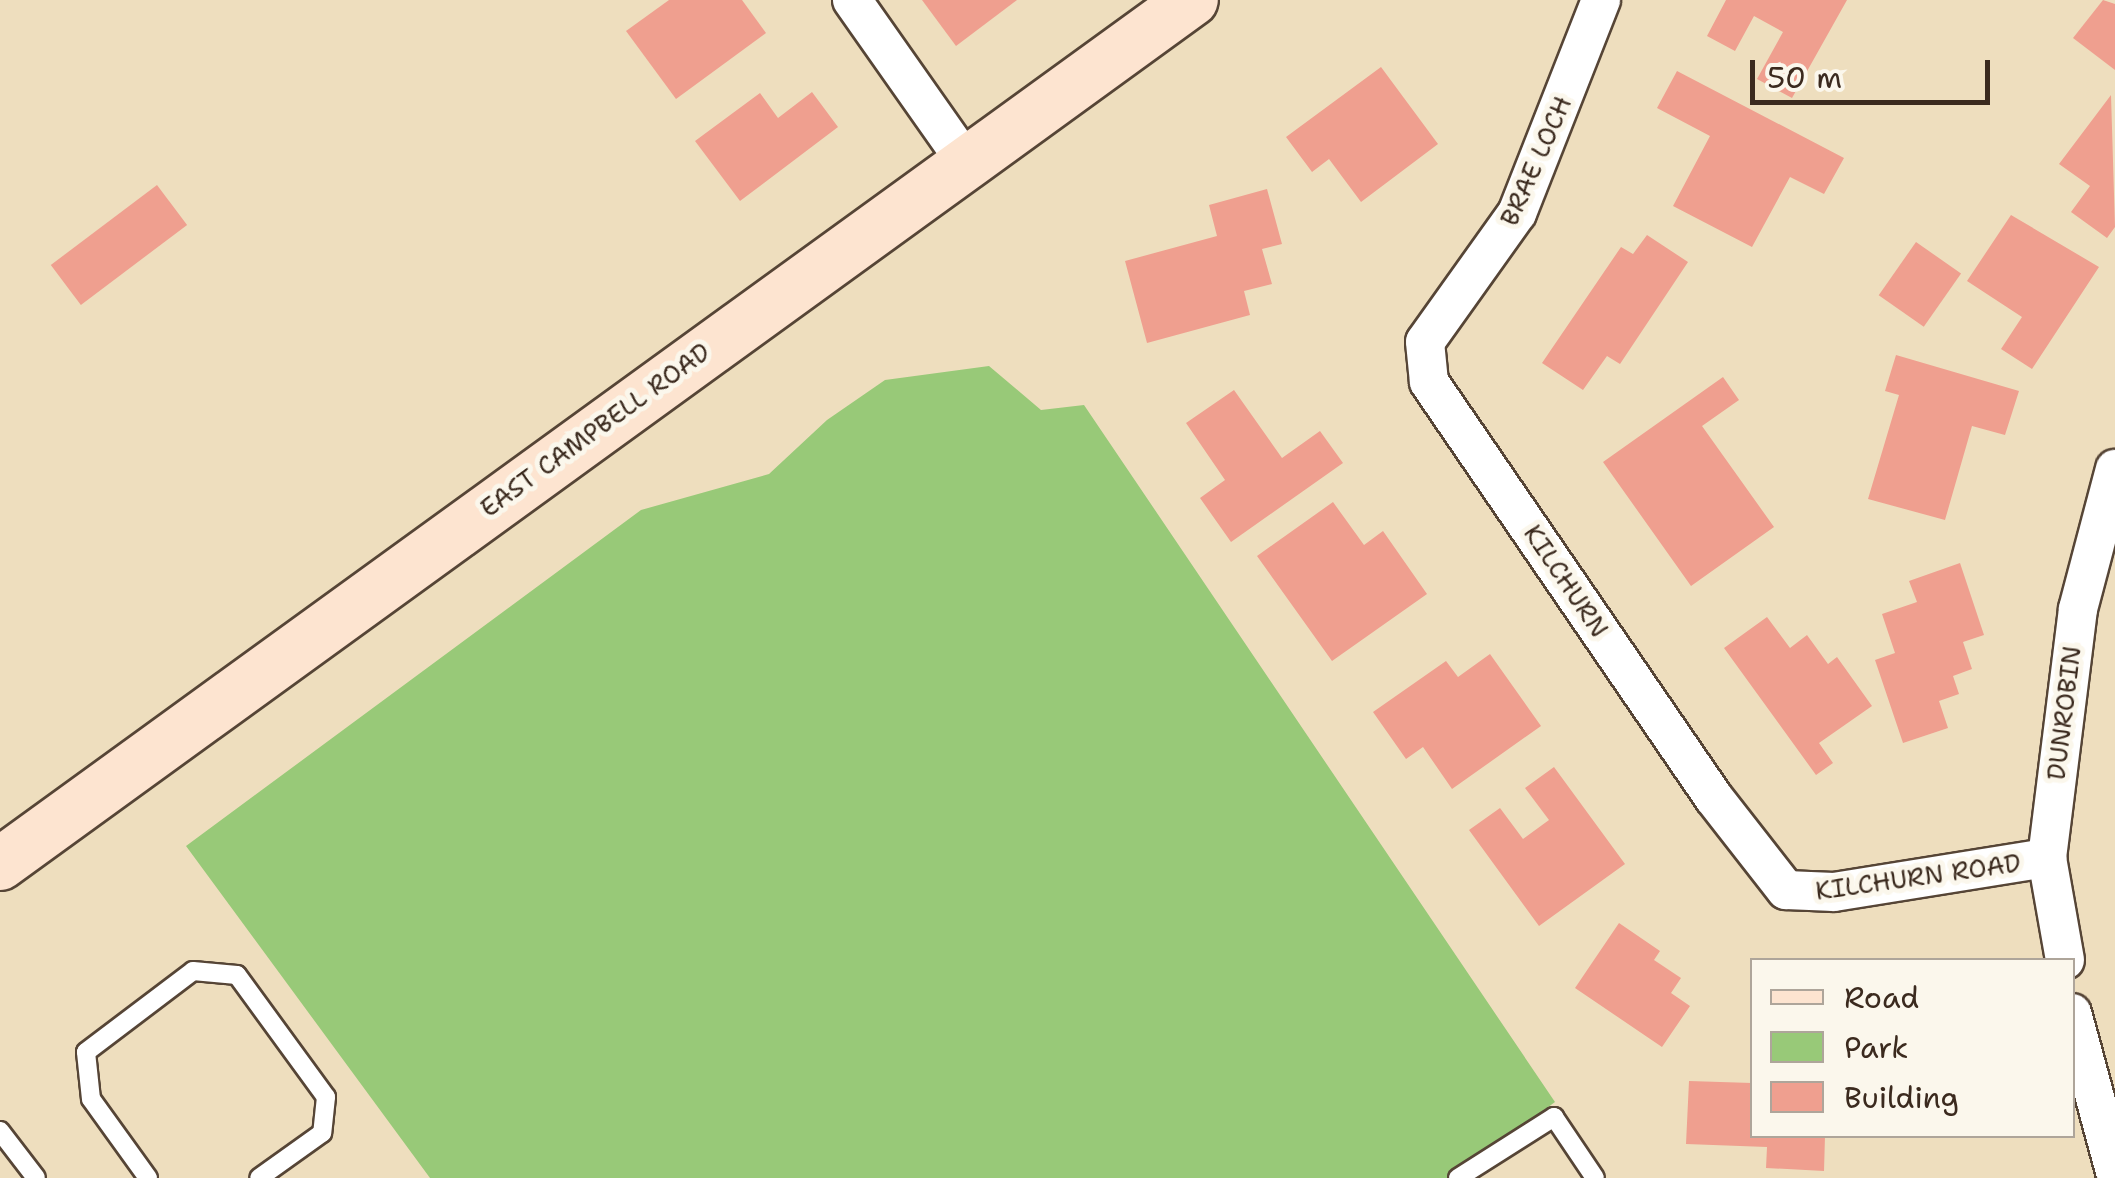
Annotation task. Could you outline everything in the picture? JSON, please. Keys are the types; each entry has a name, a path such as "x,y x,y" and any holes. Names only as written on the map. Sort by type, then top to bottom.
{"main road":[{"name":"EAST CAMPBELL ROAD","path":"0,864 1192,0"}],"street":[{"path":"852,0 965,161"},
{"name":"BRAE LOCH","path":"1422,362 1432,328 1518,213 1595,3"},
{"name":"KILCHURN","path":"1422,362 1429,382 1714,798"},
{"name":"DUNROBIN","path":"2064,958 2047,858 2078,609 2115,469"},
{"name":"KILCHURN ROAD","path":"1714,798 1771,878 1803,894 2047,858"},
{"path":"2075,1024 2115,1171"}],"lane":[{"path":"148,1178 90,1099 86,1052 193,971 237,975 326,1097 322,1133 260,1178"},
{"path":"1458,1178 1554,1117 1596,1178"},
{"path":"0,1131 36,1178"}],"green space":[{"path":"989,366 1041,410 1084,405 1555,1102 1451,1178 430,1178 186,846 641,510 769,474 827,420 885,380"}],"building":[{"path":"669,0 742,0 766,33 676,99 626,31"},
{"path":"922,0 1017,0 956,46"},
{"path":"1726,0 1847,0 1792,98 1757,79 1783,32 1754,16 1735,51 1707,36"},
{"path":"2103,0 2115,4 2115,70 2073,38"},
{"path":"1381,67 1438,144 1361,202 1329,159 1312,172 1286,137"},
{"path":"1677,71 1844,158 1824,194 1790,177 1752,247 1673,206 1710,136 1657,108"},
{"path":"812,92 838,127 740,201 695,141 760,93 778,118"},
{"path":"2111,95 2115,227 2107,238 2071,212 2090,186 2059,164"},
{"path":"157,185 187,225 81,305 51,265"},
{"path":"1267,189 1282,244 1262,249 1272,284 1244,291 1250,315 1147,343 1125,261 1217,236 1209,205"},
{"path":"2011,215 2099,267 2032,369 2001,349 2022,317 1967,281"},
{"path":"1647,235 1688,262 1620,364 1607,356 1583,390 1542,363 1621,247 1633,254"},
{"path":"1916,242 1961,274 1924,327 1879,295"},
{"path":"1896,355 2019,391 2005,435 1972,426 1945,520 1868,499 1899,395 1885,391"},
{"path":"1723,377 1739,400 1702,426 1774,527 1691,586 1603,462"},
{"path":"1234,390 1282,458 1320,431 1343,463 1231,542 1200,498 1225,480 1186,423"},
{"path":"1333,502 1364,545 1383,531 1427,594 1332,661 1257,556"},
{"path":"1960,563 1984,635 1963,642 1972,669 1953,676 1959,694 1939,701 1948,728 1903,743 1875,660 1895,653 1882,614 1917,602 1909,581"},
{"path":"1767,617 1790,648 1807,635 1828,664 1837,657 1872,706 1819,743 1833,763 1816,775 1724,648"},
{"path":"1490,654 1541,726 1452,789 1423,747 1406,759 1373,712 1446,661 1458,677"},
{"path":"1554,767 1625,864 1539,926 1469,830 1500,808 1523,839 1549,820 1525,788"},
{"path":"1619,923 1660,951 1654,960 1681,978 1671,993 1690,1006 1662,1047 1575,988"},
{"path":"1689,1081 1750,1083 1750,1138 1825,1138 1824,1171 1766,1168 1767,1147 1686,1144"}]}
